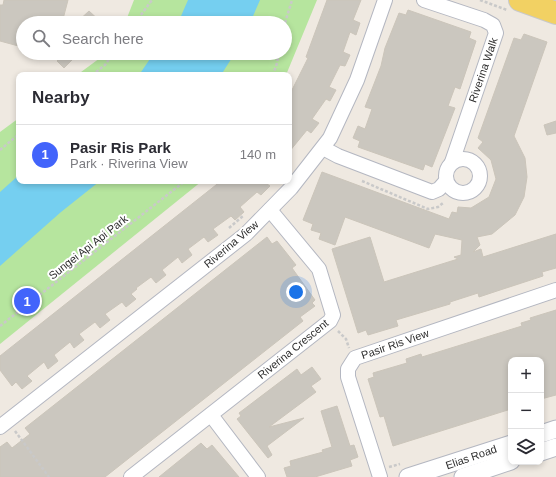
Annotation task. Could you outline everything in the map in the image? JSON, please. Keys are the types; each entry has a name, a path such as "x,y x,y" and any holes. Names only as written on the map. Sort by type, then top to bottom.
{"main road":[{"path":"520,0 556,13"}],"street":[{"name":"Riverina View","path":"4,424 246,234 291,188 330,138 358,80 385,0"},
{"name":"Riverina Walk","path":"424,0 484,20 493,25 496,33 452,162 446,171 450,186"},
{"path":"323,148 338,156 432,192 450,186 467,193 474,189 478,184 480,173 478,167 468,159 459,159 452,162"},
{"name":"Riverina Crescent","path":"131,477 330,321 333,315 319,269 270,210"},
{"name":"Pasir Ris View","path":"380,477 348,377 348,369 354,358 556,290"},
{"path":"210,415 258,477"},
{"path":"544,433 556,429"},
{"name":"Elias Road","path":"408,477 444,472 508,445"},
{"path":"544,451 556,447"},
{"name":"Elias Road","path":"463,477 508,463"}],"path":[{"path":"140,16 152,0"},
{"path":"287,16 292,0"},
{"path":"96,72 108,60"},
{"path":"274,72 278,60"},
{"path":"0,150 16,137"},
{"path":"359,180 428,209 438,207 450,186"},
{"name":"Sungei Api Api Park","path":"0,326 181,184"},
{"path":"346,339 349,346"},
{"path":"4,424 49,477"}],"green space":[{"path":"134,0 199,0 186,16 128,16"},
{"path":"241,0 317,0 287,72 210,72 216,60 292,60 292,16 233,16"},
{"path":"97,60 161,60 158,72 81,72"},
{"path":"16,120 16,183 0,194 0,132"},
{"path":"91,184 198,184 0,344 0,257"}],"water":[{"path":"188,0 260,0 253,16 181,16"},
{"path":"149,60 231,60 223,72 141,72"},
{"path":"16,178 16,184 96,184 61,212 0,266 0,192"}],"building":[{"path":"4,0 68,0 64,16 16,16 16,45 0,41 0,5 3,5"},
{"path":"327,0 361,0 353,20 360,23 356,35 350,32 343,52 350,55 345,66 340,65 329,87 336,90 330,101 326,99 312,119 319,123 311,133 307,130 292,148 292,90 308,58 306,57"},
{"path":"408,10 471,32 469,38 476,41 460,89 455,87 448,106 455,108 432,167 425,164 423,170 358,147 360,141 353,138 358,126 365,129 372,109 365,107 381,66 385,48 399,13 406,15"},
{"path":"89,11 94,16 84,16"},
{"path":"524,34 547,42 514,136 525,158 527,177 524,197 515,215 492,234 477,237 480,245 473,252 481,249 483,257 556,234 556,268 542,272 543,276 479,297 478,293 450,302 450,304 396,320 398,326 368,335 366,330 358,333 332,249 370,237 384,282 458,259 454,257 461,255 462,240 435,234 429,248 345,217 335,245 319,239 321,233 311,230 313,224 303,220 322,172 449,219 452,212 457,213 458,207 471,208 489,197 496,179 491,160 478,148 483,142 478,138 514,38 521,40"},
{"path":"58,60 72,60 64,68 57,61"},
{"path":"556,121 556,133 547,135 544,125"},
{"path":"217,184 267,184 270,186 261,195 257,192 240,207 244,212 235,220 231,216 213,229 218,235 208,242 204,237 188,249 192,255 182,263 178,257 162,270 166,275 156,283 151,277 136,288 137,289 131,294 136,299 126,307 122,302 105,314 110,320 100,328 95,322 79,334 84,340 74,348 70,342 54,355 58,361 48,369 44,362 27,376 32,381 22,389 16,382 12,386 0,370 0,356"},
{"path":"267,237 272,244 277,241 296,265 292,268 315,300 312,303 315,306 300,317 303,321 105,477 0,477 0,447 7,442 12,448 30,434 25,428"},
{"path":"556,310 556,395 544,398 544,357 508,357 508,410 393,446 384,416 380,417 368,379 374,377 373,373 407,363 406,359 421,354 422,357 522,326 521,323 531,320 530,318"},
{"path":"312,367 321,379 311,386 316,392 269,427 304,418 267,446 272,455 268,458 237,419 241,416 239,413 297,369 301,375"},
{"path":"337,406 350,446 354,445 358,457 350,460 352,466 315,477 287,477 284,468 291,466 290,461 323,452 322,450 332,447 321,411"},
{"path":"201,443 207,449 212,445 239,477 159,477"}],"place":[{"name":"Pasir Ris Park","path":"27,301"}]}
